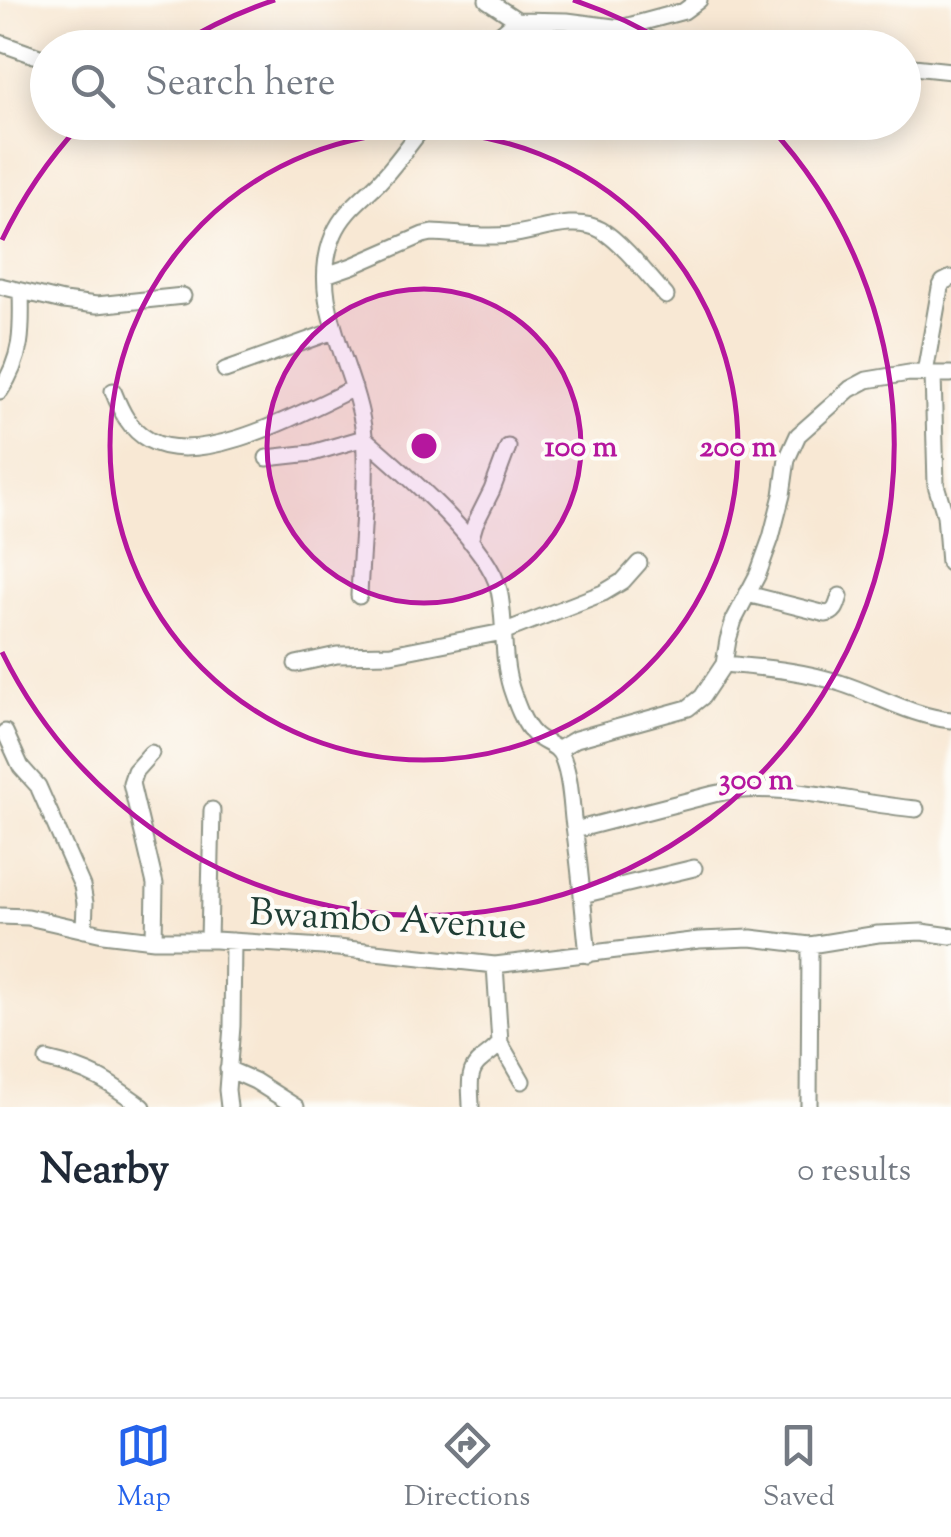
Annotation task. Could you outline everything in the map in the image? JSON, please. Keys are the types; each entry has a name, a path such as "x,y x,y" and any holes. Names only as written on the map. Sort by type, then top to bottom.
{"street":[{"path":"487,0 517,20 567,21 626,30"},
{"path":"621,28 684,11 699,0"},
{"path":"505,30 517,20"},
{"path":"0,43 30,54"},
{"path":"921,68 951,71"},
{"path":"359,596 364,438 354,388 334,331 327,254 334,233 353,204 379,182 413,140"},
{"path":"326,275 422,234 507,236 587,224 612,238 666,296"},
{"path":"949,563 945,515 936,484 937,452 929,374 940,288 951,278"},
{"path":"0,286 98,305 183,296"},
{"path":"0,391 16,363 20,344 21,291"},
{"path":"224,370 334,331"},
{"path":"559,749 576,739 688,708 702,697 724,664 731,630 758,574 782,495 787,459 798,435 850,389 867,380 894,375 951,374"},
{"path":"113,391 126,420 138,432 152,442 181,447 246,436 354,388"},
{"path":"267,458 312,453 364,438"},
{"path":"364,438 404,472 470,541 494,574 511,688 527,725 536,736 559,749 567,776 588,955"},
{"path":"470,541 508,447"},
{"path":"296,664 337,655 390,654 503,632 603,593 623,581 640,563"},
{"path":"747,594 826,614 836,609 840,596"},
{"path":"724,664 814,675 898,707 951,720"},
{"path":"5,732 21,768 38,786 82,886 84,930"},
{"path":"151,753 135,771 131,783 155,884 154,940"},
{"path":"575,830 737,791 808,793 916,809"},
{"path":"208,940 212,810"},
{"path":"582,895 694,868"},
{"name":"Bwambo Avenue","path":"0,916 154,940 338,948 494,965 699,940 751,938 810,945 878,934 922,932 951,936"},
{"path":"228,1107 233,941"},
{"path":"808,1107 810,945"},
{"path":"494,965 500,1043 522,1081"},
{"path":"472,1107 473,1068 500,1043"},
{"path":"47,1060 94,1074 142,1107"},
{"path":"228,1069 256,1080 296,1107"}]}
